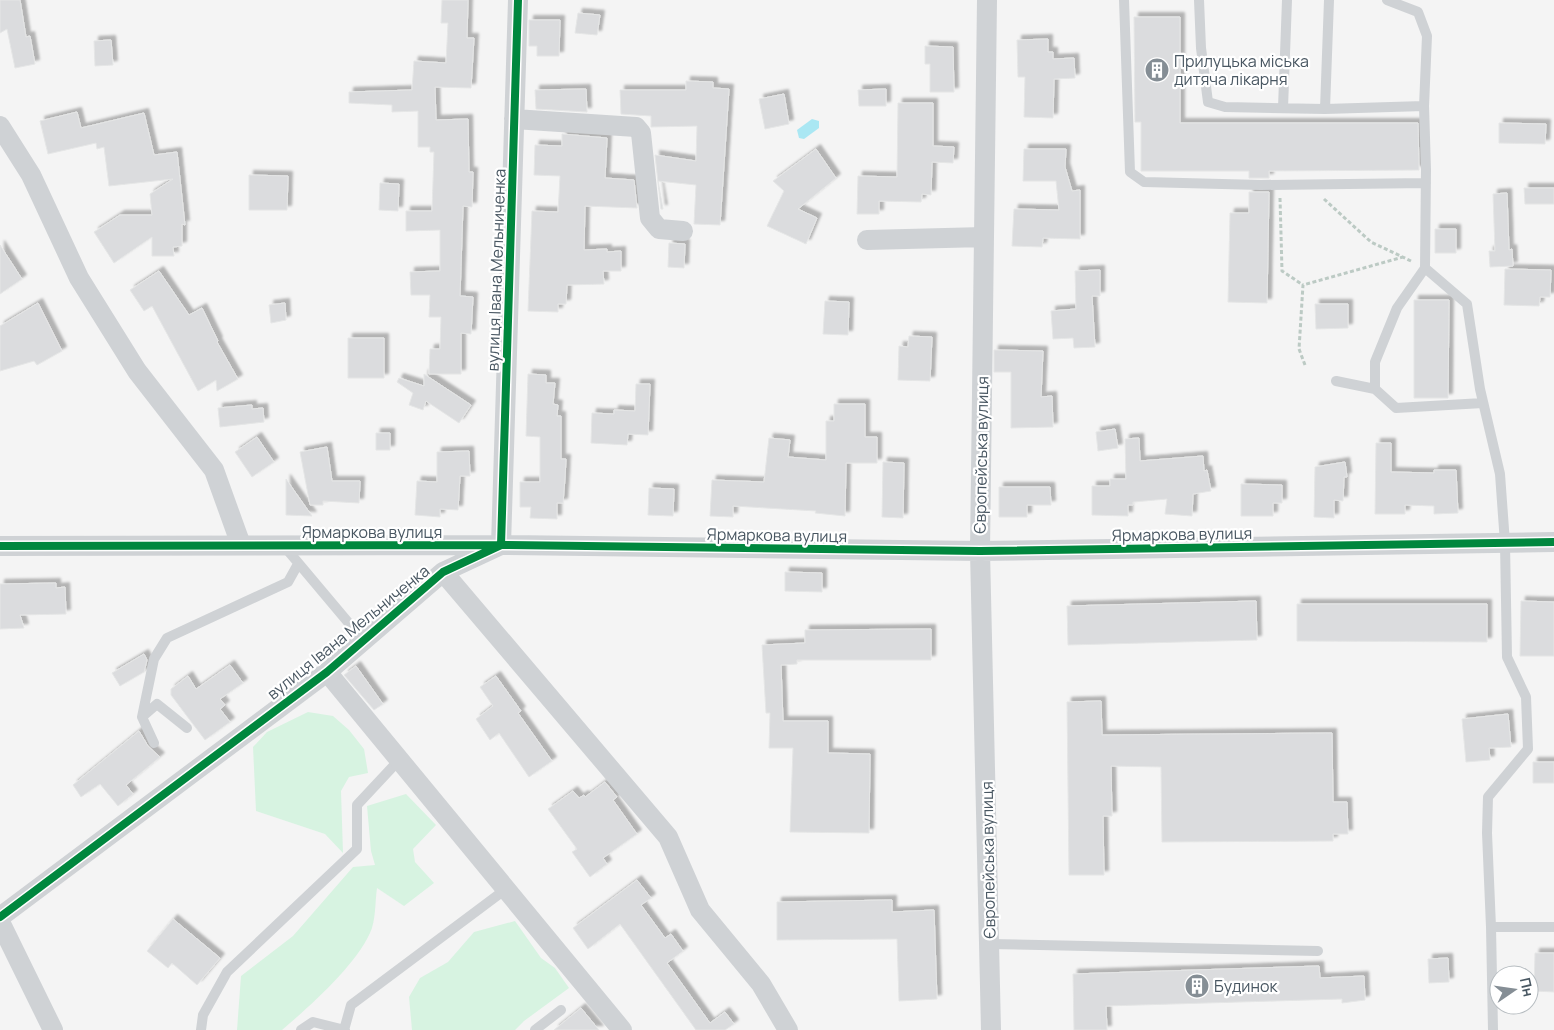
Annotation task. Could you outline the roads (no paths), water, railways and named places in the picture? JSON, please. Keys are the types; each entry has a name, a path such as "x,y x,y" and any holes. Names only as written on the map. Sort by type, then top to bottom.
{"street":[{"name":"вулиця Івана Мельниченка","path":"0,918 327,672 443,572 501,545 518,0"},
{"name":"Європейська вулиця","path":"987,0 980,551 991,1030"},
{"path":"514,119 636,126 641,133 650,218 659,228 683,231"},
{"path":"0,126 31,175 84,287 137,371 214,470 241,545"},
{"path":"866,240 984,237"},
{"name":"Ярмаркова вулиця","path":"0,546 501,545 980,551 1554,542"},
{"path":"443,572 668,837 700,910 761,984 788,1030"},
{"path":"327,672 622,1030"},
{"path":"0,922 54,1030"}],"lane":[{"path":"1124,0 1130,172 1144,182 1280,185 1426,183"},
{"path":"1199,0 1201,48 1208,102 1225,107 1325,109 1424,106"},
{"path":"1283,108 1287,0"},
{"path":"1325,109 1329,0"},
{"path":"1376,389 1375,362 1397,308 1425,268 1426,183 1424,106 1427,36 1418,12 1387,0"},
{"path":"1425,268 1467,304 1483,403 1500,474 1506,543 1507,657 1526,697 1528,749 1488,797 1487,833 1493,1030"},
{"path":"1336,381 1376,389 1396,408 1483,403"},
{"path":"284,546 363,640"},
{"path":"154,743 142,717 154,659 167,638 288,582 298,564"},
{"path":"142,717 157,704 187,728"},
{"path":"201,1030 203,1015 227,972 357,849 357,805 399,760"},
{"path":"301,1030 313,1022 344,1030 352,1005 506,889"},
{"path":"1491,927 1554,927"},
{"path":"990,944 1318,951"},
{"path":"535,1030 561,1010"}],"water":[{"path":"812,119 819,121 819,128 804,139 799,138 797,130"}],"place":[{"name":"Прилуцька міська дитяча лікарня","path":"1157,70"},
{"name":"Будинок","path":"1197,986"}]}
